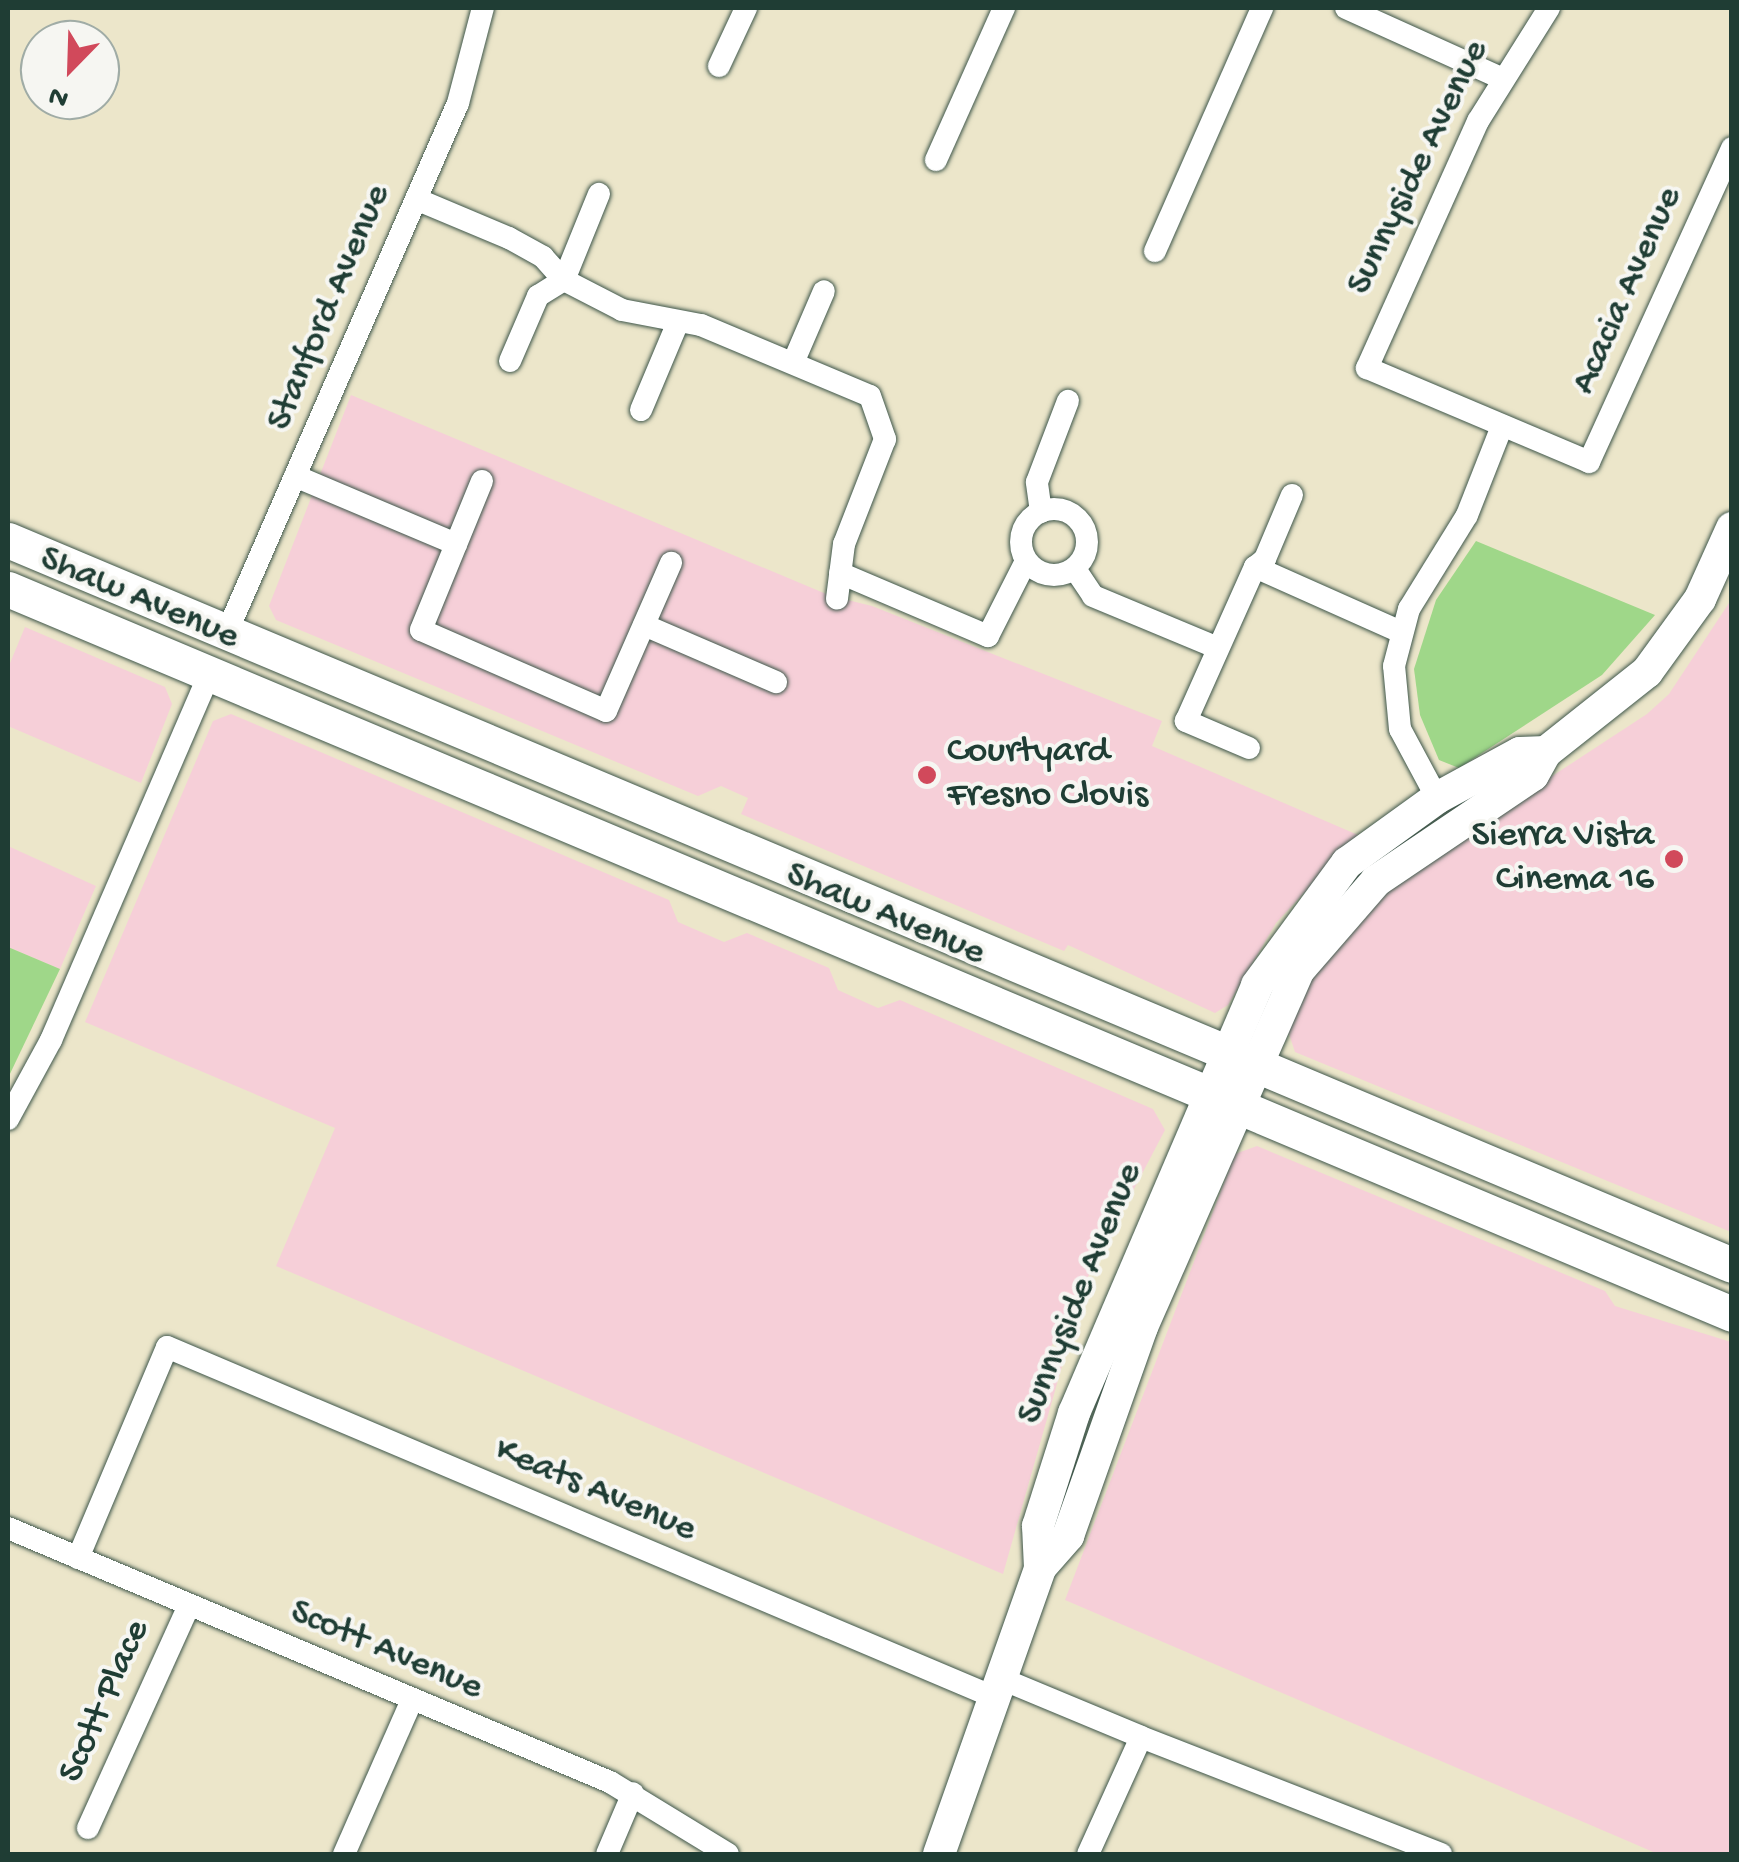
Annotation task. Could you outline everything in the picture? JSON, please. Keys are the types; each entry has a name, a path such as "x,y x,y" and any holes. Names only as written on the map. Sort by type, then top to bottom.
{"main road":[{"path":"1316,945 1376,882 1533,775 1546,752 1612,703 1674,640 1732,528"},
{"name":"Shaw Avenue","path":"8,540 1732,1265"},
{"name":"Shaw Avenue","path":"13,592 1732,1314"},
{"path":"13,592 85,596 199,646 227,632"},
{"path":"208,674 228,660 372,717 451,727"},
{"path":"1238,1060 1274,955 1322,890 1362,851 1436,798 1520,754 1546,752"},
{"path":"420,764 574,805 711,862 747,853"},
{"path":"1238,1060 1316,945 1351,885 1430,821 1436,798"},
{"path":"714,888 744,876 896,940 1028,972"},
{"name":"Sunnyside Avenue","path":"938,1854 1040,1568 1038,1526 1074,1413 1238,1060"},
{"path":"1643,1279 1666,1267 1732,1289"}],"street":[{"name":"Stanford Avenue","path":"227,632 458,102 482,8"},
{"path":"719,66 746,8"},
{"path":"936,160 1004,8"},
{"path":"1155,251 1262,8"},
{"path":"1346,8 1501,78"},
{"name":"Sunnyside Avenue","path":"1502,426 1368,368 1501,78 1549,8"},
{"name":"Acacia Avenue","path":"1502,426 1589,462 1732,148"},
{"path":"510,360 538,296 564,280 599,194"},
{"path":"416,199 509,238 564,280 622,310 701,325 870,396 886,439 844,544 837,599"},
{"path":"793,364 824,292"},
{"path":"641,410 678,322"},
{"path":"840,573 988,636 1026,561 1021,538 1041,512 1037,482 1068,400"},
{"path":"1436,798 1400,729 1394,666 1402,632 1467,515 1502,426"},
{"path":"295,476 456,544"},
{"path":"482,481 420,630 606,711 670,563"},
{"path":"1249,748 1186,721 1292,495"},
{"path":"1041,512 1064,510 1083,524 1088,543 1075,569"},
{"path":"1026,561 1044,575 1075,569"},
{"path":"1255,568 1402,632"},
{"path":"1075,569 1093,596 1218,648"},
{"path":"644,625 776,682"},
{"path":"8,1119 51,1040 208,674"},
{"name":"Keats Avenue","path":"78,1558 167,1348 999,1688 1141,1737 1440,1854"},
{"name":"Scott Avenue","path":"8,1528 633,1793 728,1854"},
{"name":"Scott Place","path":"88,1828 189,1605"},
{"path":"344,1854 412,1700"},
{"path":"1088,1854 1141,1737"},
{"path":"607,1854 633,1793"}],"shaded area":[{"path":"351,395 831,596 872,606 1162,721 1152,746 1358,835 1276,923 1228,1005 1215,1013 1068,945 1064,951 741,814 748,798 721,786 698,796 276,620 269,606"},
{"path":"1731,600 1731,1232 1295,1052 1288,1031 1309,981 1359,916 1427,858 1647,714 1669,694"},
{"path":"25,627 165,687 172,704 141,783 8,726 8,668"},
{"path":"231,714 669,900 678,922 724,942 747,933 829,968 838,990 878,1008 900,1000 1153,1109 1165,1130 1049,1351 1062,1366 1003,1574 276,1266 335,1128 85,1022 213,721"},
{"path":"8,846 96,886 60,969 8,947"},
{"path":"1257,1146 1605,1291 1615,1306 1731,1342 1731,1854 1658,1854 1065,1600 1235,1154"}],"green space":[{"path":"1476,541 1655,615 1602,675 1459,768 1439,760 1420,715 1414,669 1436,600"},
{"path":"8,947 60,969 8,1078"}],"place":[{"name":"Courtyard Fresno Clovis","path":"927,775"},
{"name":"Sierra Vista Cinema 16","path":"1674,859"}]}
